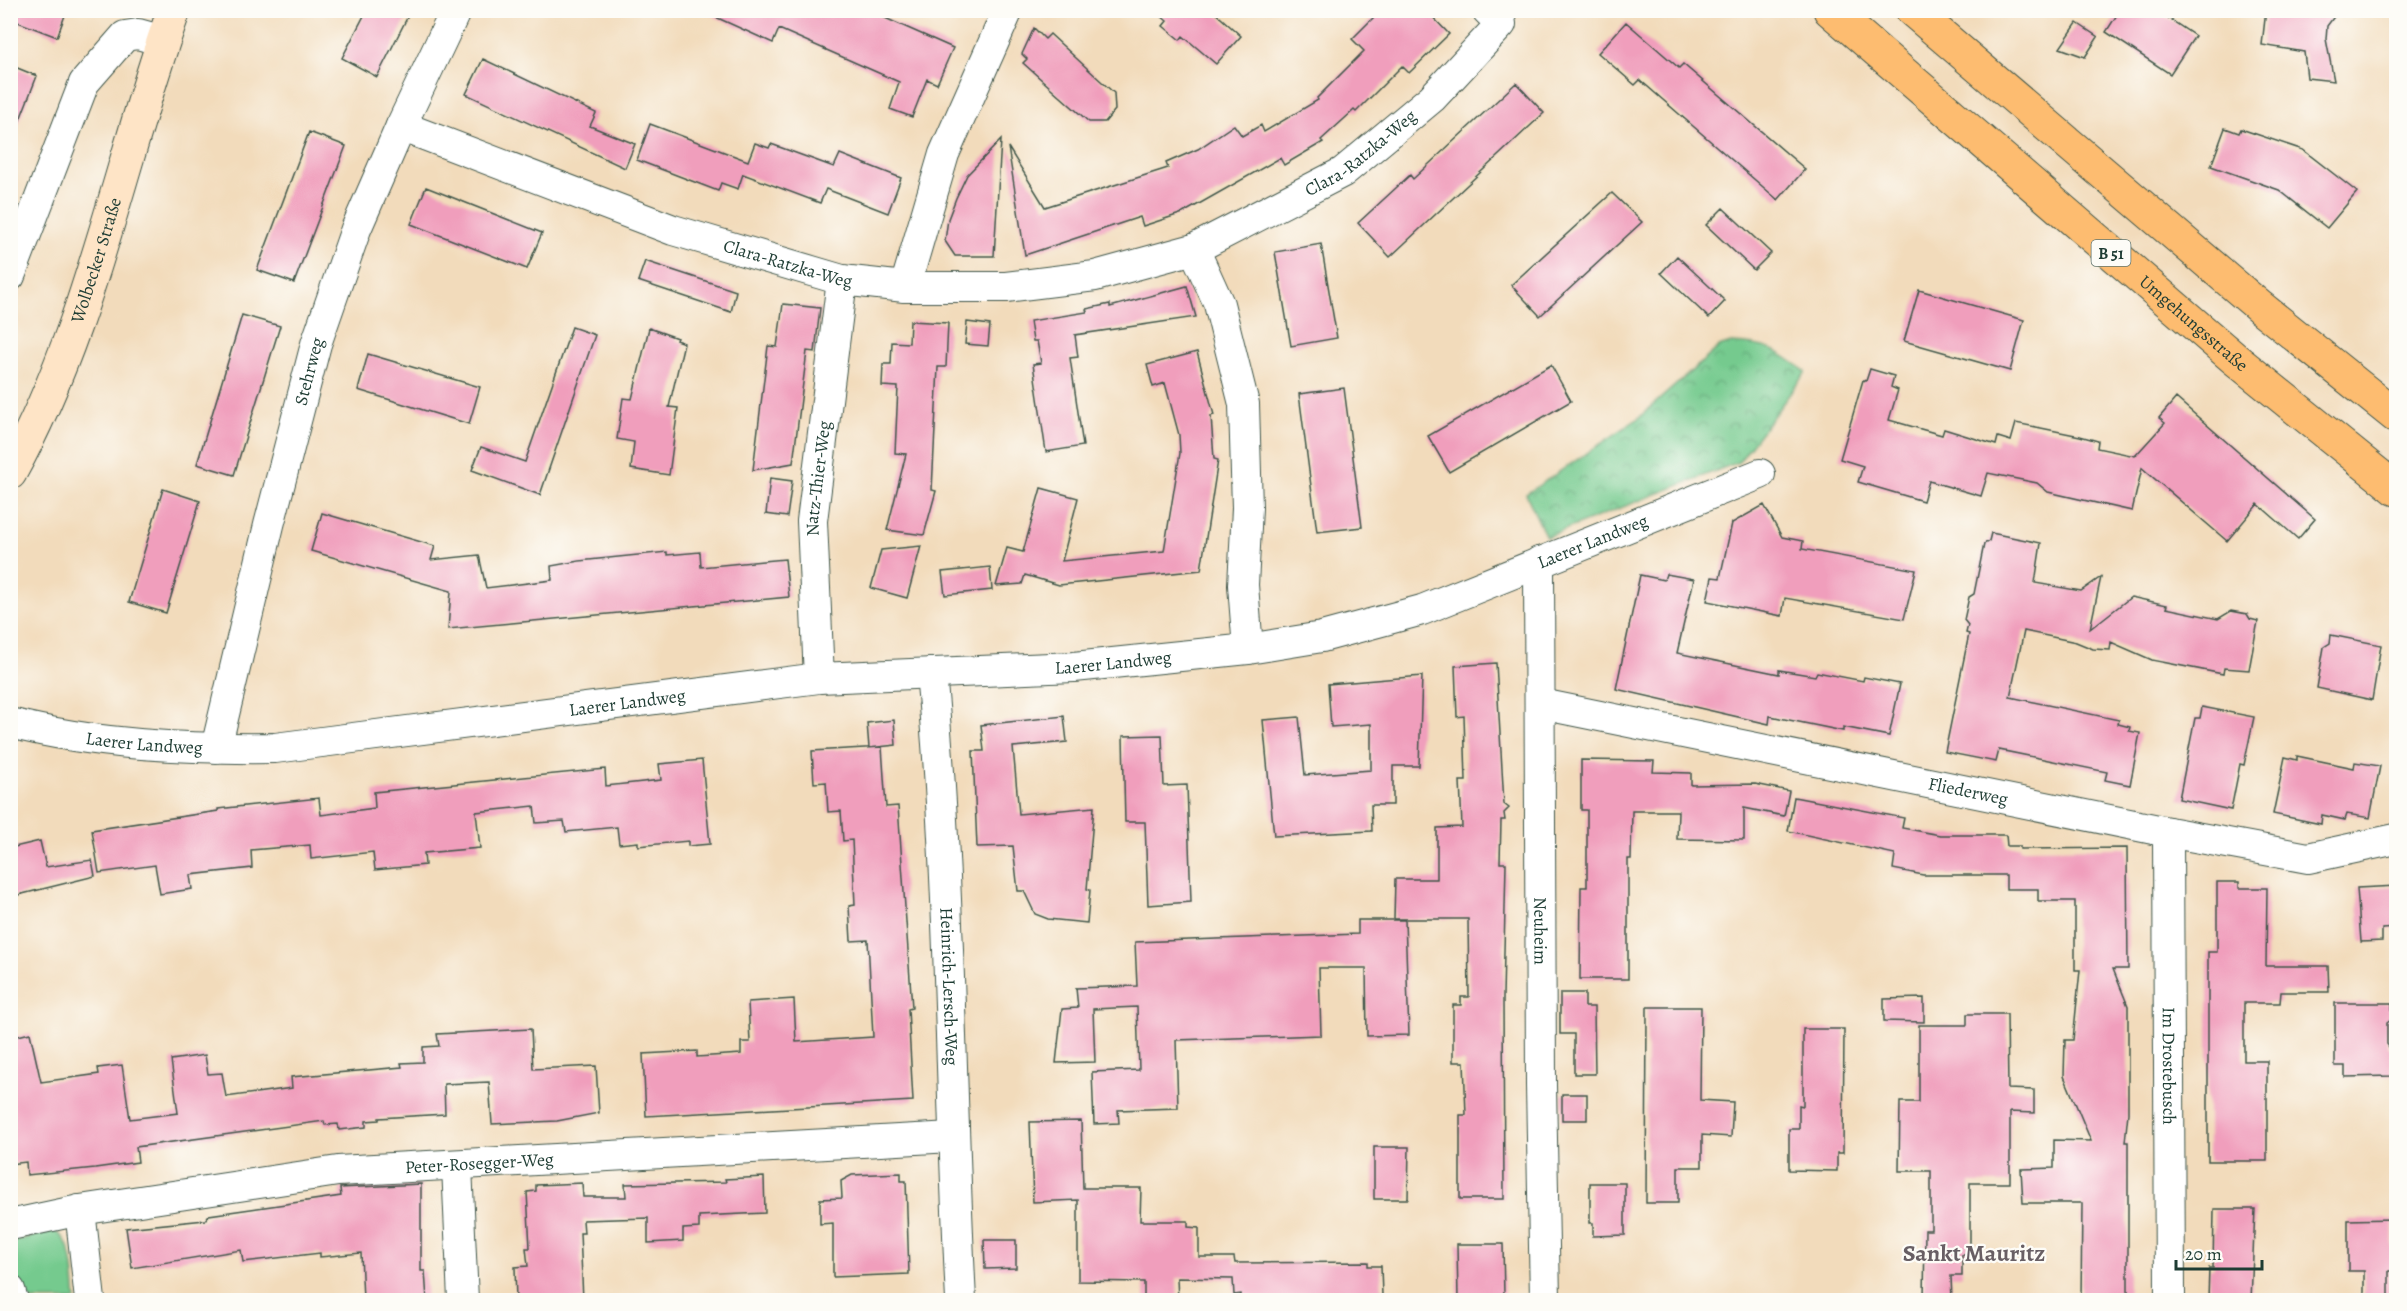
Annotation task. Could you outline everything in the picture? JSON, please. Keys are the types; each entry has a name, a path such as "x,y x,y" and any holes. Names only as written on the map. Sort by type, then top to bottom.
{"highway":[{"name":"Umgehungsstraße","path":"1830,10 2235,359 2397,489"},
{"path":"1911,10 2260,307 2397,416"}],"main road":[{"name":"Wolbecker Straße","path":"10,472 28,440 68,349 174,10"}],"street":[{"name":"Stehrweg","path":"216,748 268,525 316,344 356,229 401,126 456,10"},
{"path":"905,286 944,154 1008,10"},
{"name":"Clara-Ratzka-Weg","path":"401,126 673,230 842,280 905,286 1006,287 1081,278 1194,249 1343,172 1432,98 1494,17"},
{"path":"10,276 84,83 125,36 138,34 163,41"},
{"path":"1194,249 1219,304 1244,404 1247,508 1243,585 1248,649"},
{"name":"Natz-Thier-Weg","path":"819,678 812,521 842,280"},
{"name":"Laerer Landweg","path":"10,723 94,739 216,748 275,748 819,678 1074,667 1248,649 1322,637 1422,610 1760,474"},
{"name":"Neuheim","path":"1539,562 1542,704 1541,1085 1545,1300"},
{"name":"Heinrich-Lersch-Weg","path":"931,673 939,758 948,949 952,1137 960,1300"},
{"name":"Fliederweg","path":"1542,704 2168,832 2308,858 2397,839"},
{"name":"Im Drostebusch","path":"2168,832 2170,1300"},
{"name":"Peter-Rosegger-Weg","path":"10,1225 80,1210 338,1171 952,1137"},
{"path":"457,1166 463,1300"},
{"path":"80,1210 90,1300"},
{"path":"10,1290 13,1300"}],"green space":[{"path":"1731,343 1754,345 1780,353 1806,372 1739,462 1546,537 1526,494 1636,420 1719,347"},
{"path":"53,1231 66,1242 70,1251 76,1300 20,1300 10,1263 14,1241"}],"building":[{"path":"10,10 67,10 57,37 10,19"},
{"path":"367,10 411,10 377,77 342,58"},
{"path":"700,10 867,10 953,48 937,84 927,79 912,117 890,109 899,82 779,29 773,43"},
{"path":"1154,10 1212,10 1241,36 1216,64 1183,36 1180,40 1163,26 1167,21"},
{"path":"1381,10 1426,10 1449,34 1409,73 1402,66 1356,112 1354,110 1321,140 1323,142 1284,165 1280,158 1183,213 1143,226 1140,217 1025,255 1008,147 1045,207 1168,168 1166,163 1198,149 1234,125 1242,136 1261,125 1264,132 1318,100 1317,98 1364,51 1352,39"},
{"path":"2120,10 2156,10 2195,36 2170,74 2106,32"},
{"path":"2266,10 2339,10 2327,26 2326,39 2334,81 2307,78 2304,52 2262,45"},
{"path":"1626,22 1679,68 1683,64 1805,169 1778,200 1640,80 1635,85 1598,53"},
{"path":"2077,23 2098,37 2085,57 2060,48"},
{"path":"1034,28 1045,39 1050,34 1114,93 1115,110 1105,122 1089,122 1023,63 1027,59 1022,54"},
{"path":"483,59 596,113 590,126 635,144 625,168 466,94"},
{"path":"10,65 37,76 12,140 10,139"},
{"path":"1516,83 1544,113 1390,257 1358,223 1410,175 1413,179"},
{"path":"650,124 748,161 755,143 769,148 771,144 834,167 840,154 901,178 888,213 826,189 820,203 743,174 738,189 721,183 718,191 637,160"},
{"path":"2225,128 2239,133 2241,129 2303,150 2357,192 2327,228 2279,190 2211,166"},
{"path":"309,132 346,146 294,283 257,270"},
{"path":"1001,140 994,256 955,256 945,241 948,219 956,198 967,175"},
{"path":"426,187 542,233 527,269 411,224"},
{"path":"1612,193 1642,222 1540,316 1511,285"},
{"path":"1723,208 1771,253 1754,270 1706,225"},
{"path":"1321,244 1337,338 1291,346 1275,252"},
{"path":"1677,256 1725,301 1709,318 1661,273"},
{"path":"645,261 736,291 731,312 638,281"},
{"path":"1187,286 1196,317 1075,335 1078,357 1070,358 1083,446 1046,452 1033,364 1041,363 1037,341 1033,341 1030,321 1087,312 1086,309 1110,304 1110,307"},
{"path":"1919,290 2024,320 2010,371 1904,341"},
{"path":"783,304 820,308 815,352 807,351 793,463 753,470 768,346 777,347"},
{"path":"242,315 280,326 234,475 197,464"},
{"path":"910,321 948,323 946,367 938,367 932,490 936,491 924,535 887,530 906,454 895,453 898,387 882,386 883,364 891,364 892,342 909,343"},
{"path":"967,322 990,325 988,346 965,344"},
{"path":"572,327 595,335 540,495 472,470 481,447 525,462"},
{"path":"649,328 677,338 676,340 684,343 669,407 678,408 669,475 631,469 634,442 617,439 623,398 632,399"},
{"path":"1197,352 1214,415 1211,416 1214,459 1218,460 1201,570 1059,585 1025,575 1022,584 996,586 1007,548 1023,552 1041,488 1078,498 1062,561 1164,551 1180,453 1179,435 1165,383 1153,387 1147,365"},
{"path":"368,354 480,387 469,424 358,390"},
{"path":"1551,365 1571,401 1449,472 1428,436"},
{"path":"1870,369 1894,376 1891,387 1898,390 1889,420 1942,435 1944,429 1996,445 1998,437 2011,441 2016,423 2080,436 2098,441 2097,448 2135,456 2165,423 2159,418 2176,398 2315,519 2298,539 2258,504 2227,541 2142,468 2132,511 2048,492 2037,483 1988,473 1981,496 1929,481 1923,501 1858,482 1863,466 1840,459 1863,380 1866,381"},
{"path":"1344,388 1362,527 1317,532 1299,394"},
{"path":"770,478 792,481 787,517 766,514"},
{"path":"163,489 200,501 166,613 129,602"},
{"path":"1764,505 1782,537 1803,541 1802,549 1916,570 1904,619 1785,598 1782,616 1707,601 1712,577 1720,578 1732,523"},
{"path":"322,513 435,546 431,560 479,555 486,588 552,580 551,566 579,561 667,552 667,555 700,552 701,567 785,559 789,597 448,629 451,591 311,551"},
{"path":"1991,533 2041,543 2035,583 2081,591 2101,577 2090,629 2131,597 2167,605 2166,608 2218,619 2231,611 2247,614 2250,619 2258,621 2249,670 2224,668 2223,674 2152,660 2111,642 2110,650 2093,649 2076,642 2024,631 2010,697 2119,720 2118,724 2130,727 2129,731 2140,733 2130,785 2105,780 2107,772 1999,750 1996,762 1945,752 1969,634 1966,633 1968,625 1964,620 1969,597 1974,594 1984,544 1989,541"},
{"path":"921,546 907,598 871,588 881,550"},
{"path":"990,567 992,590 945,595 942,572"},
{"path":"1666,574 1694,579 1677,653 1779,674 1779,670 1815,676 1817,672 1863,681 1864,677 1900,684 1889,736 1843,727 1843,731 1770,716 1769,724 1616,689 1640,575 1664,580"},
{"path":"2331,635 2381,645 2372,700 2317,688 2324,647 2330,643"},
{"path":"1496,663 1504,804 1509,808 1504,813 1505,820 1501,820 1500,863 1506,863 1503,997 1504,1199 1460,1199 1460,1115 1466,1115 1464,1062 1453,1062 1453,1005 1461,1005 1461,997 1469,997 1468,919 1394,919 1395,879 1437,879 1437,828 1462,827 1460,781 1466,781 1464,716 1457,717 1455,666"},
{"path":"1422,676 1419,766 1393,766 1393,805 1371,805 1372,831 1274,836 1263,720 1299,717 1305,775 1371,770 1371,724 1331,727 1328,684"},
{"path":"2202,707 2254,717 2244,765 2240,764 2231,810 2179,799 2195,718 2200,718"},
{"path":"1064,716 1067,742 1013,747 1019,814 1094,807 1087,889 1090,890 1087,923 1048,919 1035,914 1024,891 1018,891 1013,846 977,847 973,751 984,751 981,725"},
{"path":"894,720 896,745 869,748 867,723"},
{"path":"1162,735 1164,786 1187,785 1191,902 1148,905 1145,822 1125,822 1123,736"},
{"path":"882,747 886,807 898,806 912,1008 908,1009 913,1101 646,1116 643,1054 697,1051 697,1057 741,1054 741,1042 750,1042 748,1002 794,999 796,1042 873,1037 868,940 851,941 849,906 855,905 852,840 843,841 841,811 828,812 826,782 814,783 812,751"},
{"path":"2297,756 2354,768 2355,762 2380,766 2370,818 2347,814 2345,820 2322,815 2321,824 2273,814 2285,757 2297,760"},
{"path":"702,760 710,844 688,846 688,841 638,846 638,842 619,844 617,827 566,832 564,821 536,823 534,806 476,812 480,848 424,853 425,865 375,870 373,852 311,859 310,845 251,850 252,868 190,875 192,889 160,894 155,865 99,873 92,830 218,811 218,809 319,798 321,815 375,808 374,792 605,769 606,786 661,780 659,764"},
{"path":"1581,760 1654,761 1653,772 1691,773 1691,785 1755,784 1789,791 1784,816 1744,808 1744,840 1677,839 1678,811 1632,811 1631,859 1628,859 1628,979 1580,979 1581,887 1587,887 1587,810 1581,810"},
{"path":"1794,797 1904,818 1902,828 1940,835 2006,835 2007,846 2020,846 2020,849 2127,848 2128,969 2113,969 2128,1006 2128,1113 2125,1142 2128,1142 2128,1300 2081,1300 2082,1203 2023,1203 2021,1169 2054,1168 2054,1140 2091,1141 2064,1076 2065,1040 2073,1040 2080,970 2075,970 2075,901 2038,901 2038,889 2006,889 2006,875 1923,875 1893,869 1895,854 1788,831"},
{"path":"40,841 46,867 92,860 95,876 10,897 10,848"},
{"path":"2217,882 2239,882 2239,888 2267,888 2266,966 2328,966 2329,992 2281,992 2280,1003 2244,1003 2244,1061 2267,1061 2267,1161 2208,1161 2208,952 2217,952"},
{"path":"2397,886 2397,928 2382,929 2382,941 2361,942 2357,888"},
{"path":"1358,920 1405,920 1409,1035 1367,1036 1366,968 1319,968 1321,1035 1176,1040 1178,1108 1118,1110 1119,1123 1094,1124 1092,1072 1139,1070 1137,1007 1093,1009 1095,1062 1056,1063 1062,1009 1078,1008 1076,988 1137,986 1135,942 1358,934"},
{"path":"1560,993 1585,993 1585,1007 1594,1007 1595,1074 1574,1074 1574,1034 1560,1034"},
{"path":"1924,998 1924,1022 1884,1021 1884,999"},
{"path":"2335,1003 2392,1003 2392,1019 2387,1023 2387,1044 2392,1051 2392,1076 2345,1077 2345,1066 2335,1066"},
{"path":"1647,1007 1701,1007 1700,1100 1733,1102 1731,1137 1702,1135 1702,1167 1678,1167 1678,1203 1646,1203"},
{"path":"1967,1014 2007,1014 2008,1089 2034,1090 2034,1113 2010,1112 2010,1183 1970,1183 1970,1255 1962,1255 1962,1276 1951,1276 1952,1300 1924,1300 1925,1230 1931,1230 1931,1171 1899,1171 1900,1102 1919,1102 1919,1025 1967,1025"},
{"path":"531,1029 533,1069 596,1066 599,1113 557,1121 492,1124 489,1082 444,1084 445,1114 379,1118 379,1120 366,1121 366,1127 339,1130 338,1124 325,1125 324,1121 136,1147 138,1162 95,1168 27,1175 26,1162 10,1164 10,1038 30,1033 41,1082 99,1074 98,1068 122,1065 130,1119 178,1113 171,1060 205,1055 208,1074 222,1073 226,1097 292,1088 291,1077 402,1067 401,1063 423,1062 423,1047 439,1046 437,1034"},
{"path":"1803,1029 1844,1029 1843,1153 1837,1153 1837,1171 1789,1170 1789,1129 1799,1129 1799,1105 1803,1106"},
{"path":"1562,1094 1587,1094 1587,1120 1562,1120"},
{"path":"1081,1121 1083,1188 1141,1188 1140,1221 1188,1221 1188,1227 1199,1228 1199,1257 1234,1257 1235,1263 1368,1262 1368,1266 1381,1266 1382,1296 1368,1296 1368,1300 1241,1300 1241,1294 1234,1295 1233,1279 1177,1278 1178,1300 1144,1300 1144,1282 1078,1281 1078,1200 1033,1202 1030,1122"},
{"path":"1374,1147 1409,1147 1408,1199 1374,1199"},
{"path":"901,1173 901,1181 906,1181 909,1274 833,1277 833,1223 820,1224 820,1199 842,1198 841,1181 852,1175"},
{"path":"764,1177 765,1213 699,1216 699,1228 683,1229 683,1241 648,1243 648,1218 583,1220 584,1233 580,1233 583,1300 516,1300 515,1267 528,1266 526,1248 530,1248 527,1192 536,1191 536,1185 582,1183 583,1197 626,1197 625,1184 726,1182 725,1179"},
{"path":"1590,1183 1625,1183 1625,1235 1593,1236 1593,1223 1590,1223"},
{"path":"421,1184 421,1271 425,1271 427,1300 363,1300 361,1253 320,1257 320,1253 243,1262 241,1250 132,1268 126,1228 205,1220 209,1215 341,1196 340,1188"},
{"path":"2214,1209 2255,1209 2251,1300 2208,1300 2209,1268 2213,1268"},
{"path":"2393,1219 2393,1271 2389,1271 2389,1300 2364,1300 2364,1271 2348,1271 2348,1220"},
{"path":"984,1240 1016,1240 1016,1268 985,1269"},
{"path":"1457,1244 1503,1244 1504,1297 1493,1298 1493,1300 1458,1300"}],"district":[{"name":"Sankt Mauritz","path":"1974,1253"}]}
